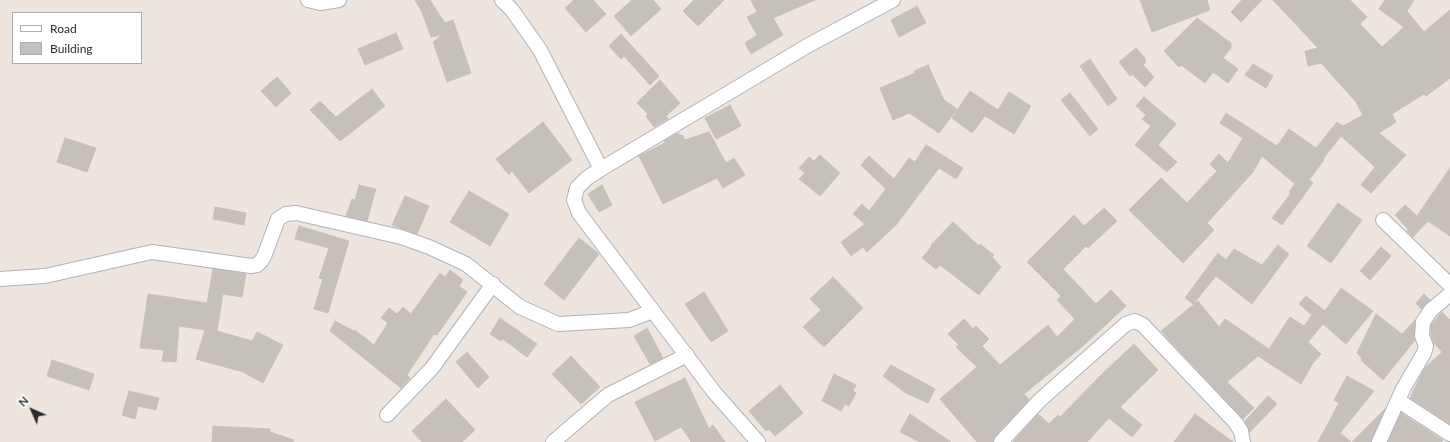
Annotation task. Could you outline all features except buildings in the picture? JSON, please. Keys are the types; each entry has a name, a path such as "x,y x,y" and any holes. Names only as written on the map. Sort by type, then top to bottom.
{"street":[{"path":"308,0 320,3 339,0"},
{"path":"502,0 512,10 540,50 601,169"},
{"path":"758,442 714,392 578,213 574,200 577,188 586,178 807,46 892,0"},
{"path":"0,279 45,276 152,252 251,266 262,260 266,254 278,219 286,214 296,213 401,237 429,246 466,264 520,307 558,324 629,320 653,311"},
{"path":"1383,220 1450,286"},
{"path":"387,415 432,368 493,284"},
{"path":"1379,442 1400,400 1403,389 1424,353 1426,346 1422,336 1422,322 1431,310 1450,294"},
{"path":"1001,442 1045,395 1126,324 1135,321 1143,325 1235,422 1241,431 1243,442"},
{"path":"553,442 608,396 687,355"},
{"path":"1400,400 1450,434"}]}
